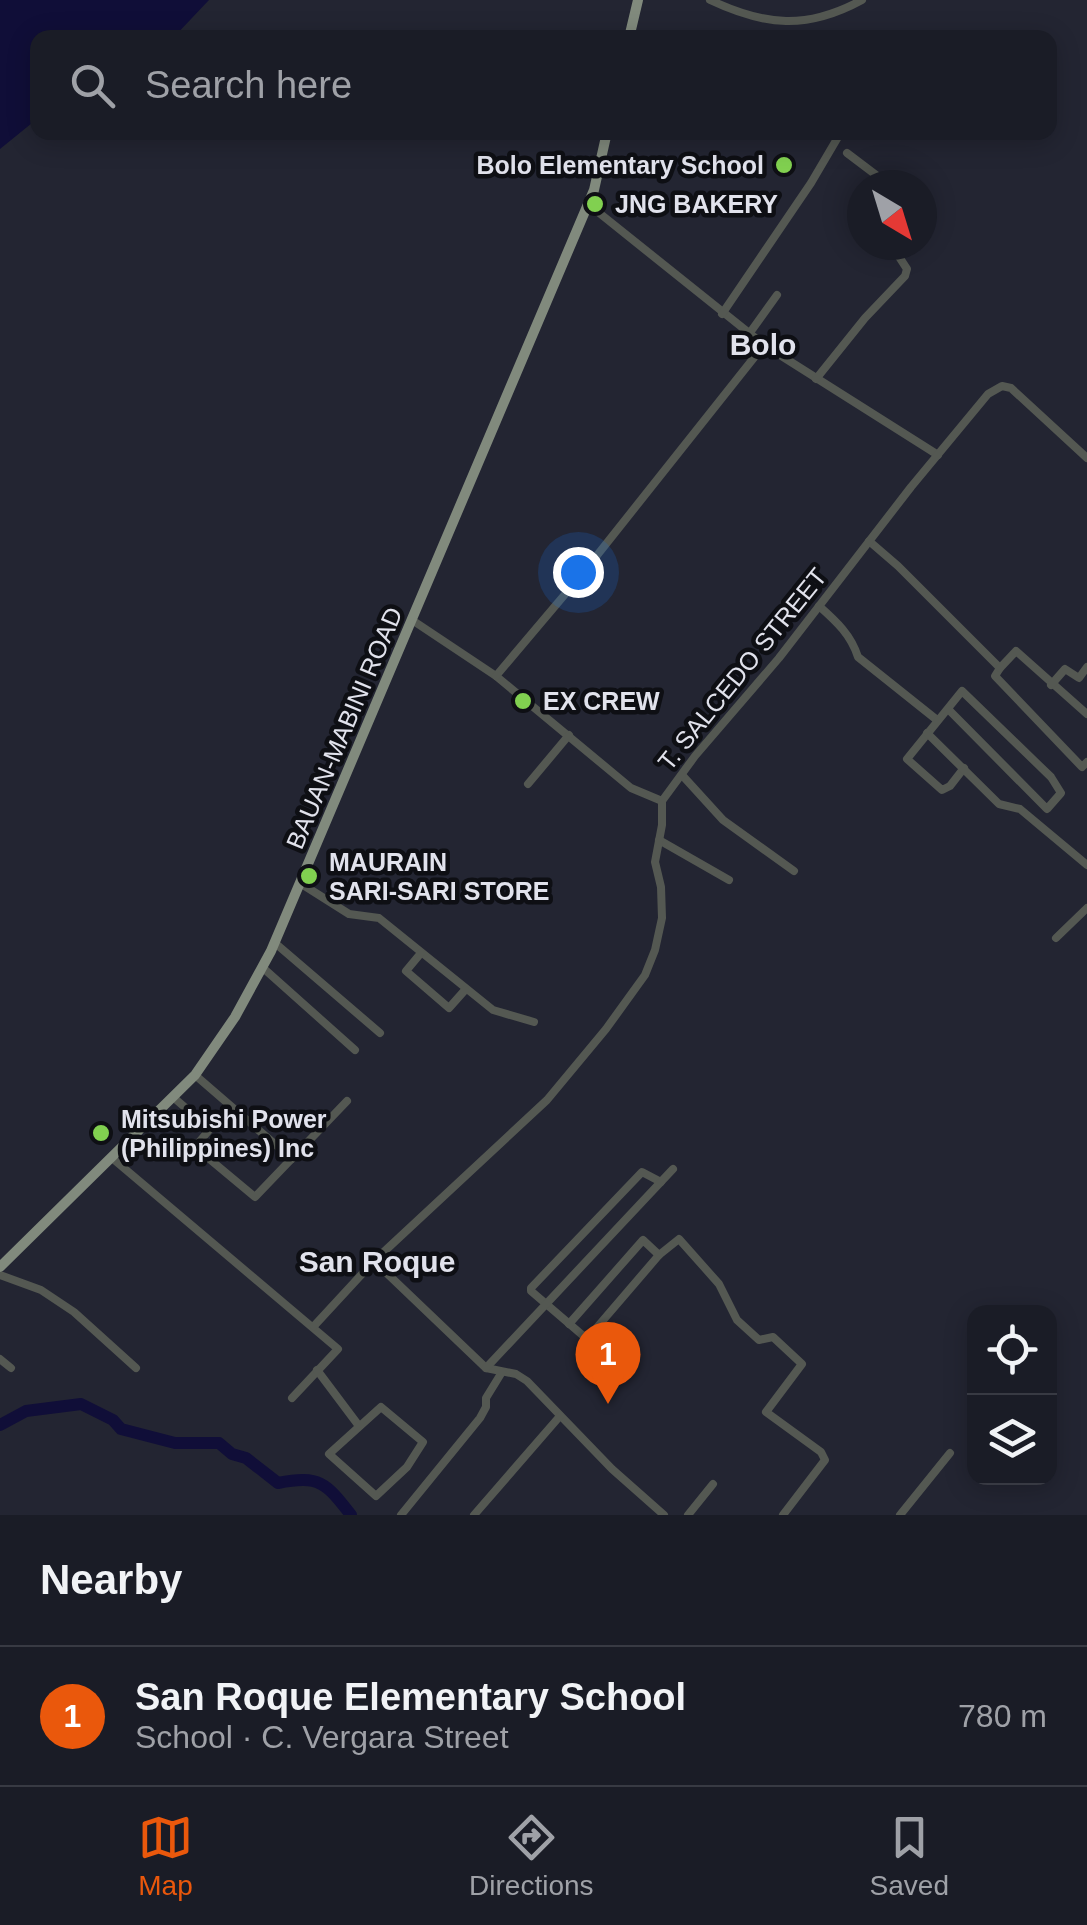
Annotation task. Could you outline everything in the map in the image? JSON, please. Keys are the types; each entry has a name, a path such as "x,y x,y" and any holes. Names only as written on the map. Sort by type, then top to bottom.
{"main road":[{"path":"631,30 638,0"},
{"name":"BAUAN-MABINI ROAD","path":"0,1267 194,1075 235,1017 276,943 588,204 605,140"}],"street":[{"path":"710,0 744,16 773,21 806,20 838,13 862,0"},
{"path":"722,314 836,140"},
{"path":"847,153 869,170"},
{"path":"588,204 764,345 938,455"},
{"path":"816,380 865,318 905,276 907,269 901,260"},
{"path":"750,334 777,295"},
{"path":"496,676 583,574 764,345"},
{"name":"T. SALCEDO STREET","path":"314,1326 374,1261 547,1100 606,1029 645,975 655,950 662,918 661,888 654,862 662,801 694,756 988,394 1002,386 1011,388 1087,458"},
{"path":"868,541 1000,668"},
{"path":"819,606 841,626 853,642 858,658 937,720"},
{"path":"412,620 496,676 631,788 662,801"},
{"path":"1087,714 1016,651 995,676 1082,767 1087,762"},
{"path":"1051,685 1065,669 1079,678 1087,666"},
{"path":"948,709 1017,782 1049,809 1061,793 1051,776 962,691 907,759 942,790 964,768"},
{"path":"927,734 999,804 1020,809 1087,865"},
{"path":"528,784 568,735"},
{"path":"682,775 723,820 794,872"},
{"path":"659,840 729,880"},
{"path":"300,883 348,914 379,918 494,1010 534,1022"},
{"path":"1056,938 1087,908"},
{"path":"276,943 380,1034"},
{"path":"421,952 406,971 449,1008 465,990"},
{"path":"262,968 355,1050"},
{"path":"194,1075 292,1159"},
{"path":"173,1097 210,1129 195,1147 250,1196 258,1194 347,1100"},
{"path":"112,1158 338,1349 292,1398"},
{"path":"486,1368 673,1168"},
{"path":"661,1182 642,1172 531,1288 588,1339 658,1256 679,1240 719,1284 738,1320 759,1340 773,1337 802,1364 766,1412 821,1452 825,1460 783,1515"},
{"path":"569,1324 642,1240 658,1256"},
{"path":"374,1261 486,1368 516,1374 528,1381 636,1493 664,1515"},
{"path":"0,1275 41,1290 74,1312 136,1368"},
{"path":"597,1328 630,1359"},
{"path":"0,1358 11,1368"},
{"path":"317,1370 359,1426"},
{"path":"401,1515 480,1418 486,1398 502,1372"},
{"path":"381,1407 423,1442 407,1466 376,1496 328,1454 359,1426 381,1407"},
{"path":"474,1515 560,1416"},
{"path":"900,1515 950,1454"},
{"path":"688,1515 713,1484"}],"shaded area":[{"path":"0,0 209,0 181,30 30,30 30,125 0,149"}],"waterway":[{"path":"0,1425 26,1411 81,1404 113,1420 121,1429 175,1443 219,1443 278,1483 304,1480 321,1484 351,1515"}],"place":[{"name":"Bolo Elementary School","path":"784,165"},
{"name":"JNG BAKERY","path":"595,204"},
{"name":"EX CREW","path":"523,701"},
{"name":"MAURAIN SARI-SARI STORE","path":"309,876"},
{"name":"Mitsubishi Power (Philippines) Inc","path":"101,1133"},
{"name":"San Roque Elementary School","path":"608,1404"}],"district":[{"name":"Bolo","path":"763,344"},
{"name":"San Roque","path":"377,1261"}]}
